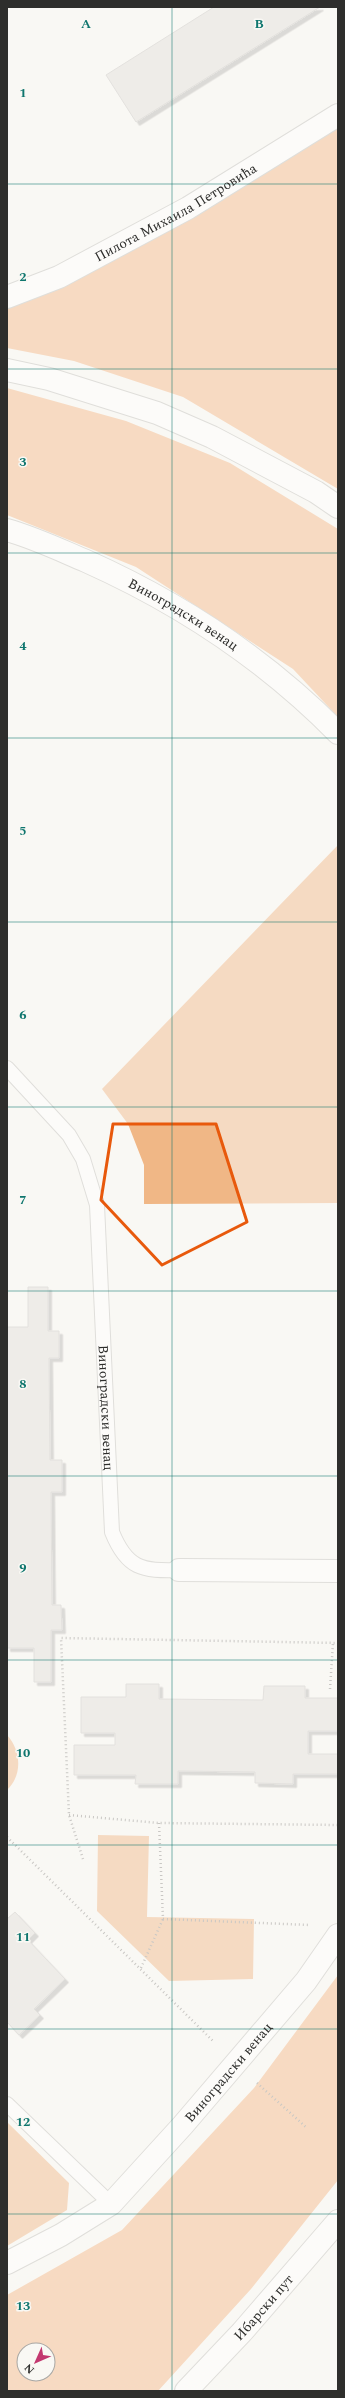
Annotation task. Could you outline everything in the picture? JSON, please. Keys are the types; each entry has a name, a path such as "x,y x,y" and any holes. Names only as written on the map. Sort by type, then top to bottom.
{"street":[{"name":"Пилота Михаила Петровића","path":"7,297 59,277 181,212 338,115"},
{"path":"7,370 49,379 157,413 212,437 316,492 338,507"},
{"name":"Виноградски венац","path":"7,530 32,537 132,582 202,622 248,653 315,710 338,733"},
{"name":"Виноградски венац","path":"179,1570 338,1571"},
{"name":"Виноградски венац","path":"7,2262 61,2235 111,2204 236,2063 306,1981 338,1935"},
{"name":"Ибарски пут","path":"186,2391 247,2326 338,2221"}],"lane":[{"name":"Виноградски венац","path":"7,1068 70,1135 83,1158 97,1205 112,1532 118,1548 139,1567 150,1571 179,1570"},
{"path":"7,2104 111,2204"}],"path":[{"path":"82,1859 69,1815 61,1638 338,1643"},
{"path":"330,1689 333,1643"},
{"path":"69,1815 159,1823 338,1824"},
{"path":"141,1968 163,1919 159,1823"},
{"path":"7,1837 236,2063 307,2128"},
{"path":"163,1919 314,1925"}],"highlighted area":[{"path":"113,1124 216,1124 247,1222 162,1265 101,1200"}],"shaded area":[{"path":"338,122 338,489 183,397 74,361 7,348 7,307"},
{"path":"7,388 126,421 230,463 338,529 338,717 293,669 136,567 7,515"},
{"path":"338,845 338,1203 144,1204 144,1165 128,1124 102,1089"},
{"path":"7,1735 15,1748 18,1770 16,1777 7,1790"},
{"path":"98,1835 149,1836 147,1917 254,1919 253,1979 169,1981 97,1911"},
{"path":"338,1975 338,2180 251,2289 158,2391 7,2391 7,2295 122,2230 254,2088"},
{"path":"7,2122 69,2183 67,2210 7,2246"}],"building":[{"path":"214,7 320,7 136,122 106,75"},
{"path":"28,1287 48,1287 48,1331 59,1331 59,1358 49,1358 50,1460 62,1460 62,1492 51,1492 52,1605 61,1605 62,1630 51,1630 51,1682 34,1682 34,1648 7,1648 7,1327 28,1327"},
{"path":"126,1684 159,1684 159,1699 263,1700 264,1686 305,1686 305,1698 338,1698 338,1731 308,1731 308,1754 338,1754 338,1774 293,1774 293,1784 255,1783 255,1772 178,1771 178,1784 135,1784 136,1775 74,1775 74,1745 115,1745 115,1733 81,1733 81,1697 126,1697"},
{"path":"15,1912 35,1933 28,1940 65,1979 34,2009 40,2015 19,2035 7,2022 7,1919"}]}
